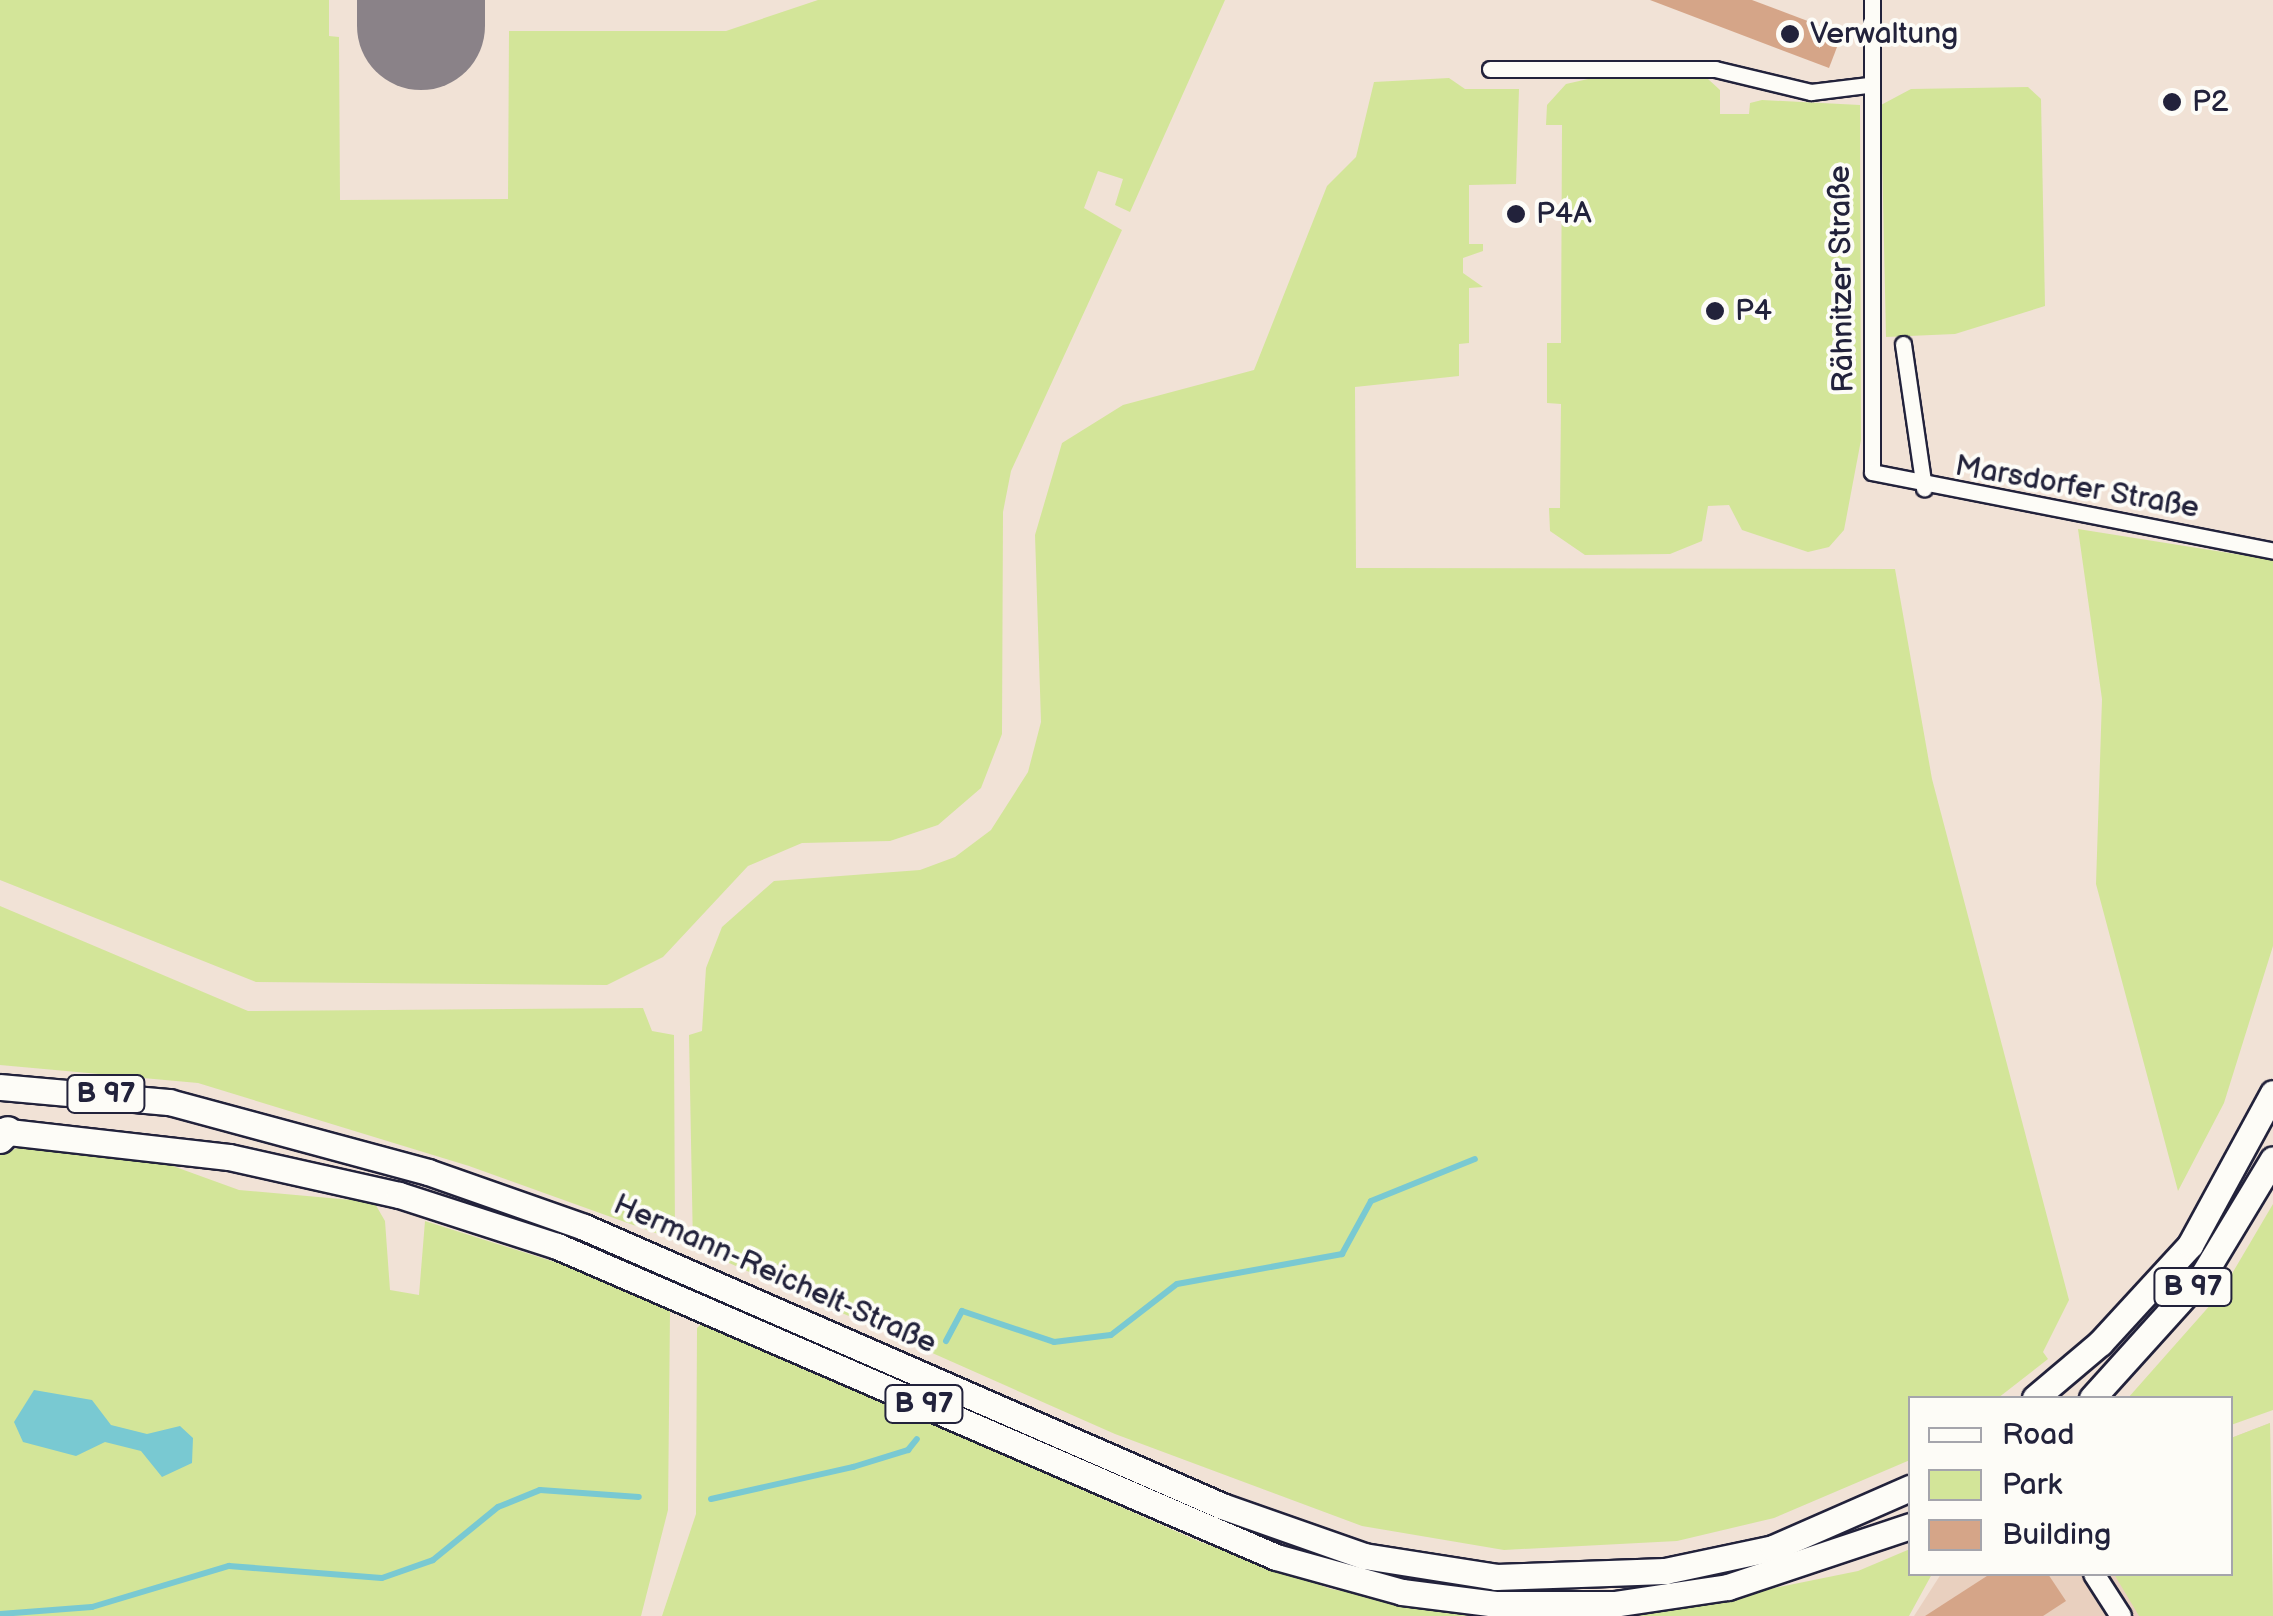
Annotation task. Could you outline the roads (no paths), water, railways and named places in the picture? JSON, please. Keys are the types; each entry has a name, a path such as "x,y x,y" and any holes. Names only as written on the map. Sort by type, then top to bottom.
{"main road":[{"name":"Hermann-Reichelt-Straße","path":"0,1087 169,1102 428,1172 648,1254 1286,1532 1408,1566 1549,1579 1665,1571 1774,1548 1908,1489"},
{"name":"B 97","path":"2037,1396 2180,1258 2227,1189 2273,1092"},
{"name":"Hermann-Reichelt-Straße","path":"3,1134 229,1156 399,1195 557,1246 1276,1557 1402,1592 1497,1604 1614,1604 1728,1587 1908,1527"},
{"name":"B 97","path":"2094,1396 2203,1275 2273,1159"}],"street":[{"name":"Rähnitzer Straße","path":"1872,0 1868,85 1872,472"},
{"path":"1490,70 1715,70 1811,92 1868,85"},
{"path":"1903,344 1924,488"},
{"name":"Marsdorfer Straße","path":"1872,472 1924,488 2273,551"},
{"path":"2095,1576 2122,1616"}],"water":[{"path":"34,1390 92,1400 111,1425 147,1434 180,1426 193,1438 192,1463 162,1477 141,1451 105,1442 76,1456 23,1442 14,1422"}],"waterway":[{"path":"946,1341 962,1311 1054,1342 1111,1335 1177,1284 1342,1254 1371,1201 1475,1159"},
{"path":"711,1499 853,1467 908,1450 917,1439"},
{"path":"0,1614 92,1607 229,1566 382,1578 433,1560 498,1507 540,1490 639,1497"}],"place":[{"name":"Verwaltung","path":"1790,34"},
{"name":"P2","path":"2172,102"},
{"name":"P4A","path":"1516,214"},
{"name":"P4","path":"1715,311"}]}
